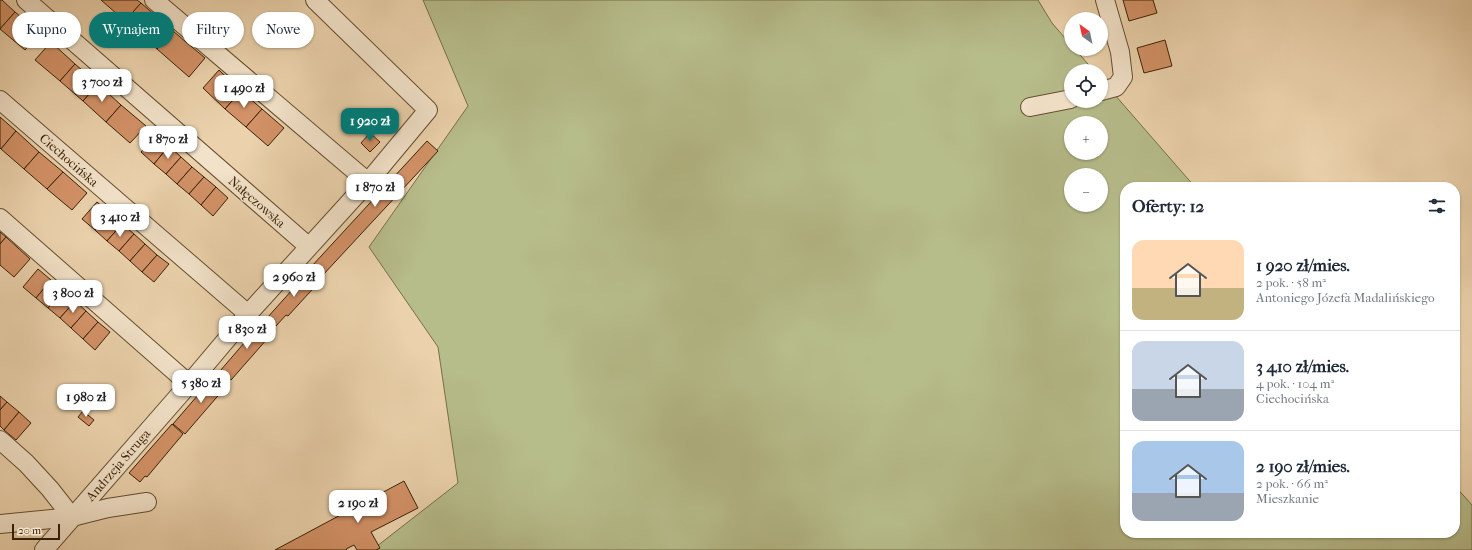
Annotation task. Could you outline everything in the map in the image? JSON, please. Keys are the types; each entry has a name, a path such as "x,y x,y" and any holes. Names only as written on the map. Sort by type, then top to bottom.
{"street":[{"name":"Nałęczowska","path":"26,0 308,246"},
{"path":"154,0 368,182"},
{"name":"Andrzeja Struga","path":"44,550 248,314 308,246 368,182 428,110 315,0"},
{"path":"1105,0 1120,52 1123,77 1116,87 1108,89"},
{"name":"Ciechocińska","path":"0,100 248,314"},
{"path":"1030,107 1064,100"},
{"path":"0,218 189,384"},
{"path":"0,440 26,463 50,489 72,517"},
{"path":"0,524 72,517 108,508 147,502"}],"green space":[{"path":"423,0 1038,0 1052,23 1064,37 1064,56 1081,56 1088,64 1064,64 1064,108 1108,108 1108,87 1191,182 1120,182 1120,538 1460,538 1460,492 1472,505 1472,550 372,550 458,483 438,347 369,247 468,106"}],"building":[{"path":"0,0 2,0 15,12 12,12 12,15 0,29"},
{"path":"101,0 137,0 141,3 133,12 115,12"},
{"path":"1123,0 1153,0 1157,13 1129,21"},
{"path":"141,3 151,12 133,12"},
{"path":"12,15 12,39 0,29"},
{"path":"174,32 182,39 182,48 193,48 205,58 189,77 157,49 174,48"},
{"path":"1165,40 1172,66 1144,73 1137,48"},
{"path":"46,48 58,48 75,64 60,81 35,60"},
{"path":"75,64 98,84 83,101 60,81"},
{"path":"219,70 241,91 225,109 203,88"},
{"path":"98,84 121,105 106,122 83,101"},
{"path":"241,91 262,109 246,127 225,109"},
{"path":"121,105 146,126 130,143 106,122"},
{"path":"262,109 284,128 268,146 246,127"},
{"path":"0,117 16,131 1,149 0,148"},
{"path":"16,131 39,152 24,169 1,149"},
{"path":"370,133 380,142 370,152 361,143"},
{"path":"156,135 169,146 154,164 141,152"},
{"path":"427,141 438,151 322,276 311,267"},
{"path":"169,146 181,157 166,174 154,164"},
{"path":"39,152 63,172 47,189 24,169"},
{"path":"181,157 192,167 177,184 166,174"},
{"path":"192,167 204,177 189,194 177,184"},
{"path":"63,172 87,193 72,210 47,189"},
{"path":"204,177 216,187 201,205 189,194"},
{"path":"216,187 228,198 213,216 201,205"},
{"path":"97,202 110,213 95,230 82,219"},
{"path":"110,213 122,224 107,241 95,230"},
{"path":"122,224 134,234 119,251 107,241"},
{"path":"0,232 6,237 0,244"},
{"path":"134,234 145,244 130,261 119,251"},
{"path":"6,237 30,259 14,277 0,265 0,244"},
{"path":"145,244 157,255 142,272 130,261"},
{"path":"157,255 169,264 154,282 142,272"},
{"path":"38,269 51,280 36,298 23,287"},
{"path":"309,271 320,281 288,316 286,315 276,326 267,318"},
{"path":"51,280 63,291 48,308 36,298"},
{"path":"63,291 75,301 60,318 48,308"},
{"path":"75,301 86,311 71,328 60,318"},
{"path":"86,311 98,322 83,339 71,328"},
{"path":"263,321 275,330 231,380 220,371"},
{"path":"98,322 110,332 95,350 83,339"},
{"path":"217,373 229,383 185,434 173,424"},
{"path":"0,396 7,402 0,410"},
{"path":"7,402 19,412 4,430 0,426 0,410"},
{"path":"83,411 94,420 89,426 78,417"},
{"path":"19,412 31,423 16,440 4,430"},
{"path":"172,424 183,434 147,477 145,476 140,482 129,473"},
{"path":"404,481 418,508 371,532 380,548 376,550 357,550 354,545 346,549 347,550 275,550"}]}
